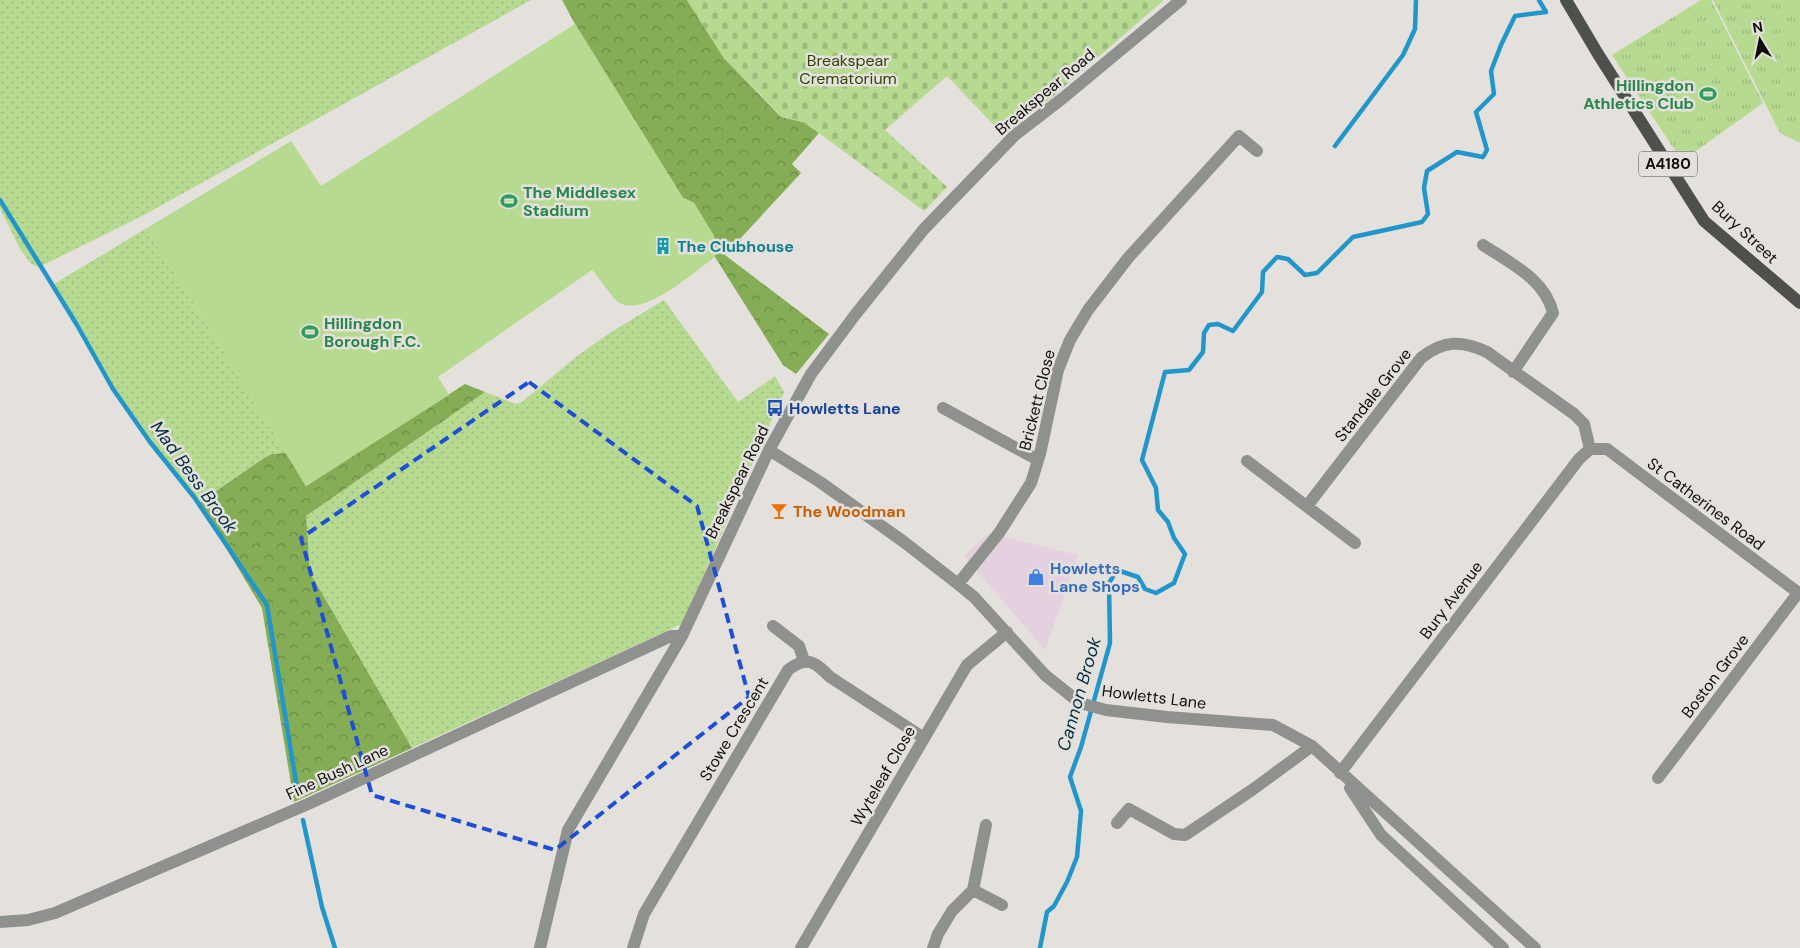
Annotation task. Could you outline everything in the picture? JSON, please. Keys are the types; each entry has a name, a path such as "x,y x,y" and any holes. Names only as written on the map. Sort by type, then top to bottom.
{"main road":[{"name":"Bury Street","path":"1566,0 1598,54 1704,220 1800,303"}],"street":[{"name":"Breakspear Road","path":"540,948 568,830 682,636 769,450 811,374 855,315 924,229 1015,135 1063,98 1181,0"},
{"name":"Brickett Close","path":"958,584 999,533 1032,483 1058,370 1070,340 1088,310 1128,258 1239,136 1257,151"},
{"path":"1483,245 1537,283 1550,302 1553,313 1513,372"},
{"name":"Standale Grove","path":"1307,506 1420,358 1432,349 1448,344 1474,346 1487,352 1574,414 1584,424 1590,449"},
{"path":"943,408 1038,460"},
{"name":"St Catherines Road","path":"1590,449 1607,449 1799,593"},
{"name":"Bury Avenue","path":"1340,773 1578,459 1590,449"},
{"name":"Howletts Lane","path":"769,450 820,482 904,542 974,597 1045,675 1072,698 1102,709 1167,717 1274,724 1312,746 1529,946"},
{"path":"1248,461 1355,542"},
{"name":"Boston Grove","path":"1658,778 1799,593"},
{"path":"773,626 799,646 804,661 817,664 830,677 924,738"},
{"name":"Wyteleaf Close","path":"801,948 967,664 1006,632"},
{"name":"Fine Bush Lane","path":"0,922 28,920 64,909 308,804 670,636 682,636"},
{"name":"Stowe Crescent","path":"633,948 644,914 719,784 788,670 797,663 804,661"},
{"path":"1117,823 1129,809 1174,834 1185,835 1252,790 1312,746"},
{"name":"Howletts Lane","path":"1340,773 1381,835 1502,948"},
{"path":"933,948 938,934 952,911 973,890 986,825"},
{"path":"973,890 1002,905"}],"highlighted area":[{"path":"529,382 697,506 749,697 555,850 372,795 301,538"}],"shaded area":[{"path":"989,533 1078,555 1045,650 964,556"}],"green space":[{"path":"0,0 531,0 142,216 39,267 31,264 19,247 0,208"},
{"path":"562,0 687,0 724,58 781,117 803,122 819,133 792,164 801,173 725,255 829,334 796,374 783,365 715,257 714,236 694,203 683,198"},
{"name":"Breakspear Crematorium","path":"687,0 1164,0 1050,99 1002,134 947,76 885,130 947,187 924,211 803,122 782,117 724,58"},
{"name":"Hillingdon Athletics Club","path":"1701,0 1711,0 1763,103 1682,161 1612,55"},
{"path":"1713,0 1800,0 1800,143 1780,133"},
{"path":"575,24 683,198 694,203 714,236 715,257 669,291 643,304 630,306 617,301 592,270 438,377 449,395 306,486 147,228 291,141 321,186"},
{"path":"147,228 286,453 272,454 264,458 199,503 113,389 54,284"},
{"path":"664,300 738,402 775,376 784,392 682,624 412,748 309,573 306,516 485,392 516,404 522,402 576,357 608,334"},
{"path":"465,384 485,392 306,516 310,573 412,748 294,802 262,608 199,503 272,454 286,453 306,486"}],"waterway":[{"path":"1335,146 1403,55 1415,29 1416,0"},
{"name":"Cannon Brook","path":"1040,948 1047,912 1054,906 1067,882 1077,857 1081,811 1070,777 1081,747 1110,643 1109,583 1117,570 1138,577 1145,589 1156,593 1174,583 1185,554 1174,538 1168,522 1158,510 1156,488 1142,460 1165,372 1189,370 1203,352 1204,333 1209,325 1218,324 1233,331 1262,292 1263,272 1277,257 1288,259 1305,275 1317,273 1353,237 1422,222 1428,214 1424,188 1427,171 1457,152 1483,157 1487,150 1476,112 1494,94 1491,71 1515,16 1546,12 1539,0"},
{"name":"Mad Bess Brook","path":"0,200 77,325 113,389 150,442 194,497 267,605 298,794"},
{"name":"Mad Bess Brook","path":"303,820 322,907 335,948"}],"place":[{"name":"Hillingdon Athletics Club","path":"1708,94"},
{"name":"The Middlesex Stadium","path":"509,201"},
{"name":"The Clubhouse","path":"663,246"},
{"name":"Hillingdon Borough F.C.","path":"310,332"},
{"name":"Howletts Lane","path":"775,408"},
{"name":"The Woodman","path":"779,511"},
{"name":"Howletts Lane Shops","path":"1036,577"}]}
